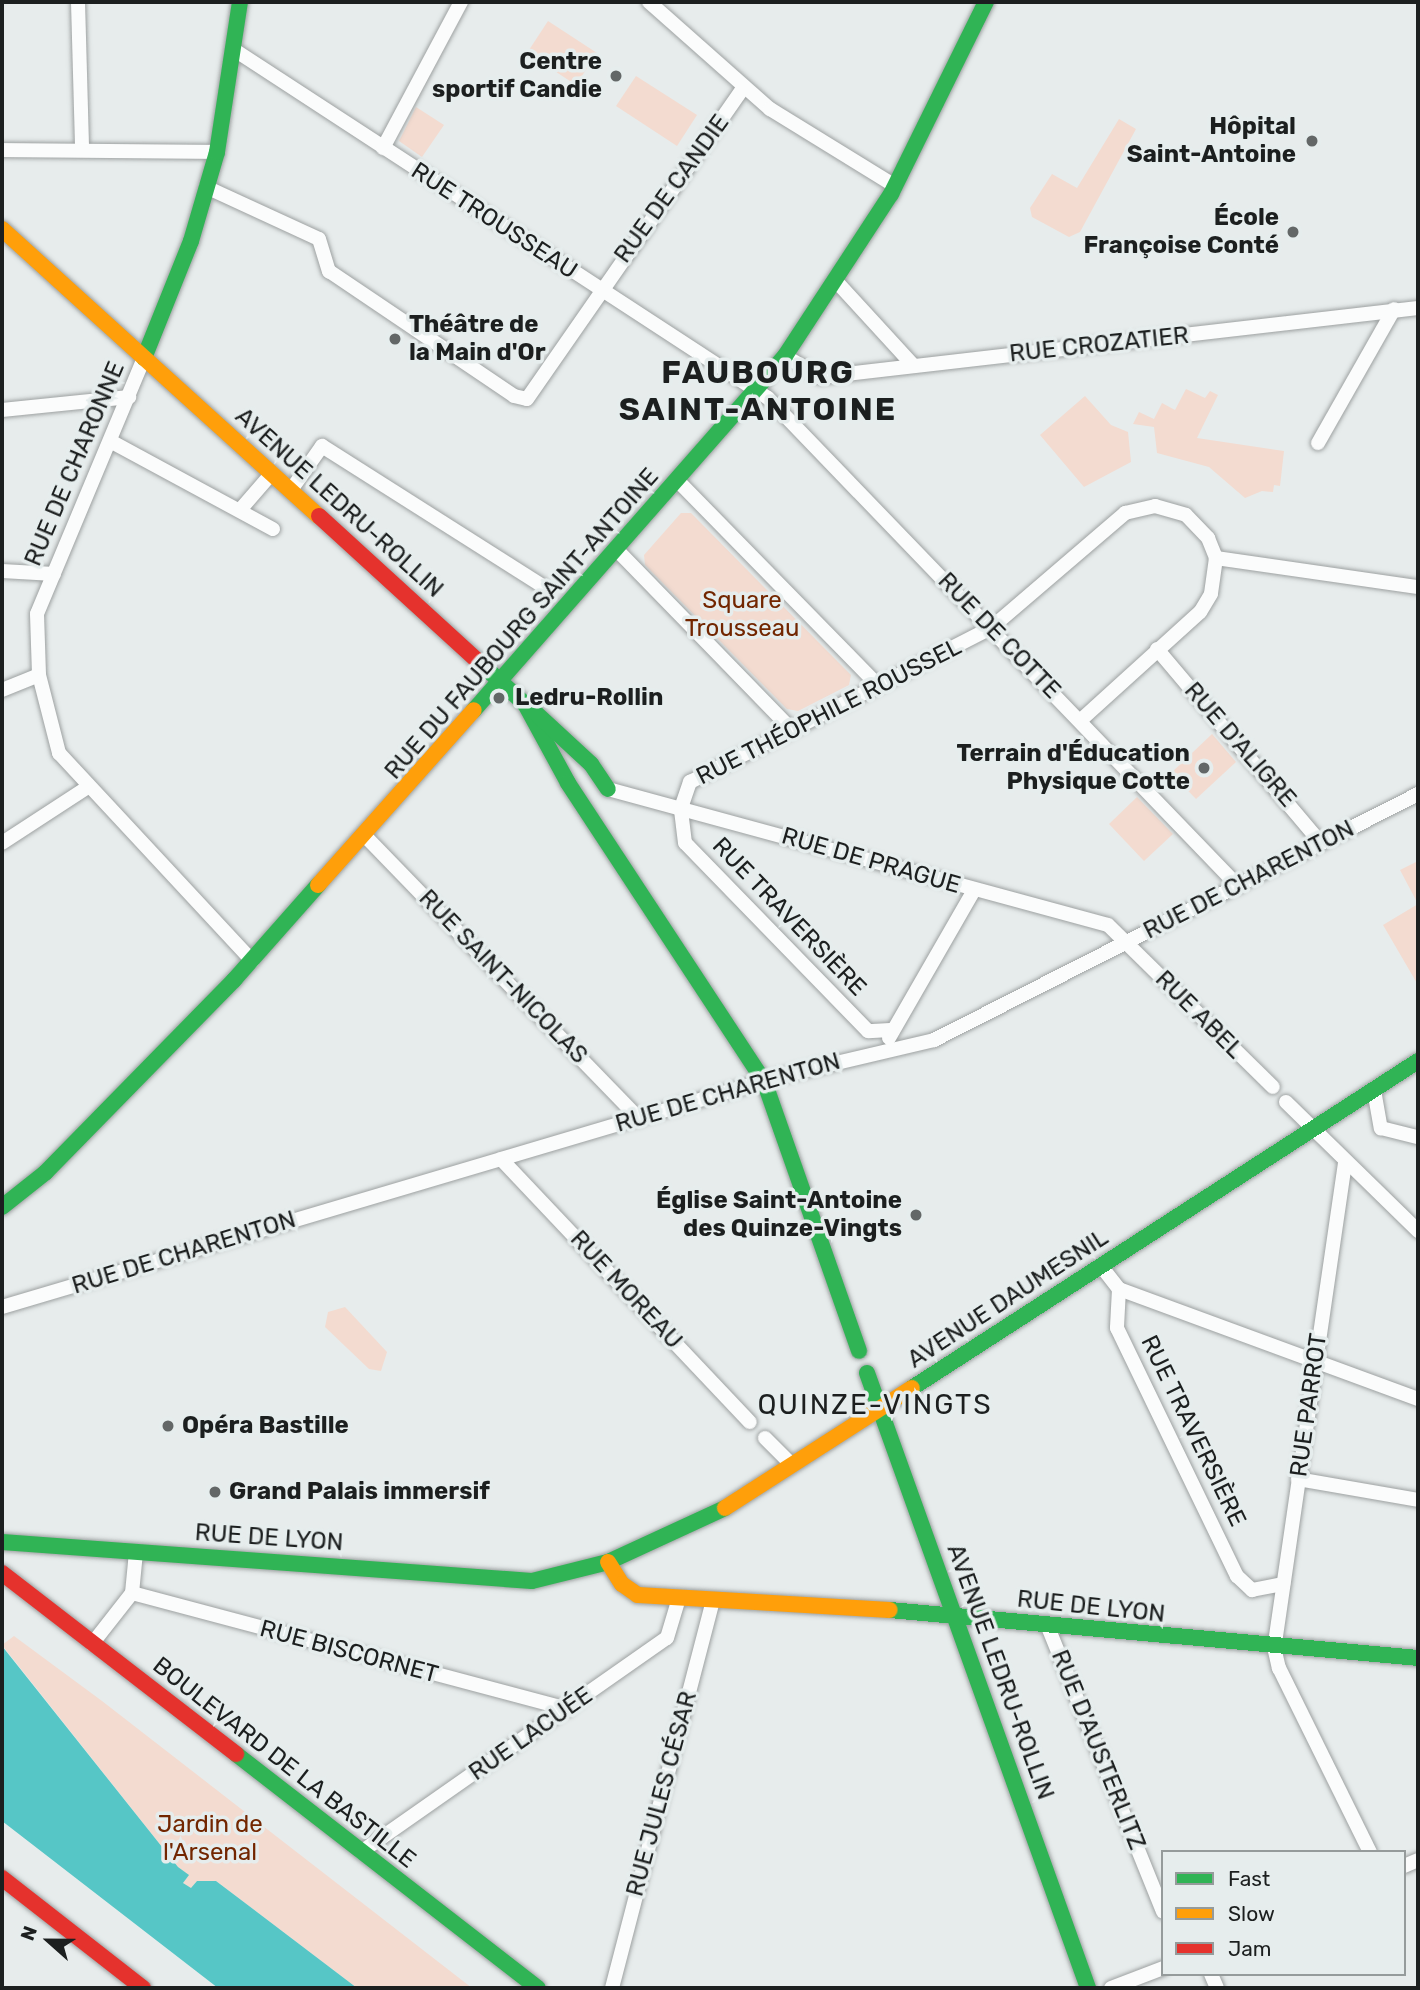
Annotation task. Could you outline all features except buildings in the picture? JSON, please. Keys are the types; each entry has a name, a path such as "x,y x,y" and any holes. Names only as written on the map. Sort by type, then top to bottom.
{"main road":[{"name":"RUE DE CHARONNE","path":"144,358 191,241 217,152 240,2"},
{"name":"RUE DU FAUBOURG SAINT-ANTOINE","path":"2,1208 46,1172 252,961 502,680 562,601 617,550 756,393 785,356 895,186 978,5"},
{"name":"AVENUE LEDRU-ROLLIN","path":"2,229 502,680 524,704 571,787 610,840 764,1081 859,1351"},
{"path":"524,704 540,712 591,764 607,801"},
{"path":"591,764 578,770 571,787 599,794 607,801"},
{"name":"AVENUE LEDRU-ROLLIN","path":"607,801 610,840"},
{"name":"AVENUE DAUMESNIL","path":"532,1581 608,1562 703,1520 880,1409 1418,1061"},
{"name":"AVENUE LEDRU-ROLLIN","path":"867,1373 1088,1988"},
{"name":"RUE DE LYON","path":"2,1542 532,1581"},
{"name":"RUE DE LYON","path":"608,1562 622,1584 638,1595 955,1614 1048,1627 1418,1658"},
{"name":"BOULEVARD DE LA BASTILLE","path":"2,1573 538,1988"},
{"path":"2,1878 143,1988"}],"street":[{"path":"78,2 82,148"},
{"path":"383,148 461,2"},
{"path":"649,2 770,109 895,186"},
{"name":"RUE TROUSSEAU","path":"233,50 756,393"},
{"name":"RUE DE CANDIE","path":"206,187 319,239 329,271 514,396 527,399 599,290 744,88"},
{"path":"2,150 82,148 217,152"},
{"path":"835,280 913,365"},
{"name":"RUE CROZATIER","path":"785,356 820,377 1418,308"},
{"path":"1318,443 1394,309"},
{"name":"RUE DE CHARONNE","path":"144,358 112,442 37,614 39,675 59,753 252,961"},
{"name":"RUE DE COTTE","path":"756,393 774,404 1238,886"},
{"path":"2,410 129,397"},
{"path":"112,442 273,529"},
{"path":"291,490 322,446 543,586"},
{"path":"240,510 272,473"},
{"path":"677,480 877,684"},
{"name":"RUE THÉOPHILE ROUSSEL","path":"681,808 684,791 697,775 991,628 1117,517 1134,508 1155,506 1186,515 1209,538 1216,558"},
{"path":"617,550 790,728"},
{"path":"1081,720 1206,603 1214,586 1216,558 1418,587"},
{"path":"2,571 54,574"},
{"name":"RUE D'ALIGRE","path":"1157,649 1321,843"},
{"path":"2,690 39,675"},
{"path":"2,843 88,787"},
{"name":"RUE DE CHARENTON","path":"2,1307 764,1081 934,1040 1418,794"},
{"name":"RUE DE PRAGUE","path":"607,801 681,808 1043,911 1097,920 1127,942"},
{"name":"RUE TRAVERSIÈRE","path":"681,808 685,843 867,1031 890,1030"},
{"name":"RUE SAINT-NICOLAS","path":"365,836 639,1119"},
{"path":"887,1050 890,1030 974,890"},
{"name":"RUE ABEL","path":"1127,942 1273,1087"},
{"path":"1374,1090 1381,1128 1418,1137"},
{"path":"1286,1102 1312,1131 1418,1231"},
{"name":"RUE MOREAU","path":"501,1159 750,1422"},
{"name":"RUE PARROT","path":"1274,1647 1345,1163"},
{"path":"1101,1266 1119,1289 1418,1399"},
{"name":"RUE TRAVERSIÈRE","path":"1119,1289 1117,1328 1237,1576 1246,1588 1263,1591 1283,1584"},
{"path":"765,1438 792,1465"},
{"path":"1298,1479 1418,1500"},
{"path":"92,1644 132,1593 136,1552"},
{"name":"RUE BISCORNET","path":"132,1593 568,1709"},
{"name":"RUE LACUÉE","path":"361,1852 667,1638 679,1598"},
{"name":"RUE JULES CÉSAR","path":"612,1988 713,1600"},
{"name":"RUE D'AUSTERLITZ","path":"1048,1627 1161,1907"},
{"path":"1274,1647 1279,1668 1369,1850"},
{"path":"1111,1988 1161,1969"}],"green space":[{"path":"548,21 597,53 576,85 527,53"},
{"path":"636,76 697,115 677,146 616,106"},
{"path":"416,107 444,125 422,157 399,141"},
{"path":"1119,119 1136,129 1080,232 1069,237 1032,217 1030,208 1052,174 1077,188"},
{"path":"1186,389 1205,398 1210,391 1218,395 1197,438 1284,451 1280,486 1274,485 1273,492 1262,491 1245,498 1209,467 1157,453 1154,427 1133,424 1139,412 1154,419 1162,403 1175,410"},
{"path":"1085,396 1111,425 1128,432 1131,462 1084,487 1040,435"},
{"name":"Square Trousseau","path":"681,513 691,513 851,675 849,685 798,711 787,709 645,565 644,555"},
{"name":"Terrain d'Éducation Physique Cotte","path":"1212,734 1236,762 1196,799 1171,773"},
{"path":"1137,797 1173,834 1144,861 1109,824"},
{"path":"1418,861 1418,904 1400,870"},
{"path":"1418,904 1418,985 1383,925"},
{"path":"345,1307 387,1352 381,1371 369,1369 325,1327 328,1312"},
{"name":"Jardin de l'Arsenal","path":"14,1636 472,1988 357,1988 216,1881 197,1881 191,1889 183,1883 188,1875 178,1867 2,1645"}],"water":[{"path":"2,1646 178,1867 189,1875 183,1883 191,1888 197,1881 216,1881 357,1988 218,1988 2,1821"}],"tunnel":[{"path":"543,586 556,596"}],"traffic: fast":[{"path":"144,358 191,241 217,152 240,2"},
{"path":"474,710 785,356 891,194 986,2"},
{"path":"478,661 525,704 568,783 764,1081 859,1351"},
{"path":"527,705 591,764 608,789"},
{"path":"2,1207 46,1172 234,980 318,885"},
{"path":"912,1388 1418,1061"},
{"path":"867,1373 1088,1988"},
{"path":"2,1542 532,1581 608,1562 725,1508"},
{"path":"890,1610 1418,1658"},
{"path":"236,1754 538,1988"}],"traffic: slow":[{"path":"2,229 319,516"},
{"path":"318,885 474,710"},
{"path":"725,1508 912,1388"},
{"path":"608,1562 622,1584 638,1595 890,1610"}],"traffic: jam":[{"path":"319,516 478,661"},
{"path":"2,1573 236,1754"},
{"path":"2,1878 143,1988"}],"place":[{"name":"Centre sportif Candie","path":"616,76"},
{"name":"Hôpital Saint-Antoine","path":"1312,141"},
{"name":"École Françoise Conté","path":"1293,232"},
{"name":"Théâtre de la Main d'Or","path":"395,339"},
{"name":"Ledru-Rollin","path":"499,698"},
{"name":"Terrain d'Éducation Physique Cotte","path":"1204,768"},
{"name":"Église Saint-Antoine des Quinze-Vingts","path":"916,1215"},
{"name":"Opéra Bastille","path":"168,1426"},
{"name":"Grand Palais immersif","path":"215,1492"}],"district":[{"name":"FAUBOURG SAINT-ANTOINE","path":"758,392"},
{"name":"QUINZE-VINGTS","path":"875,1405"}]}
